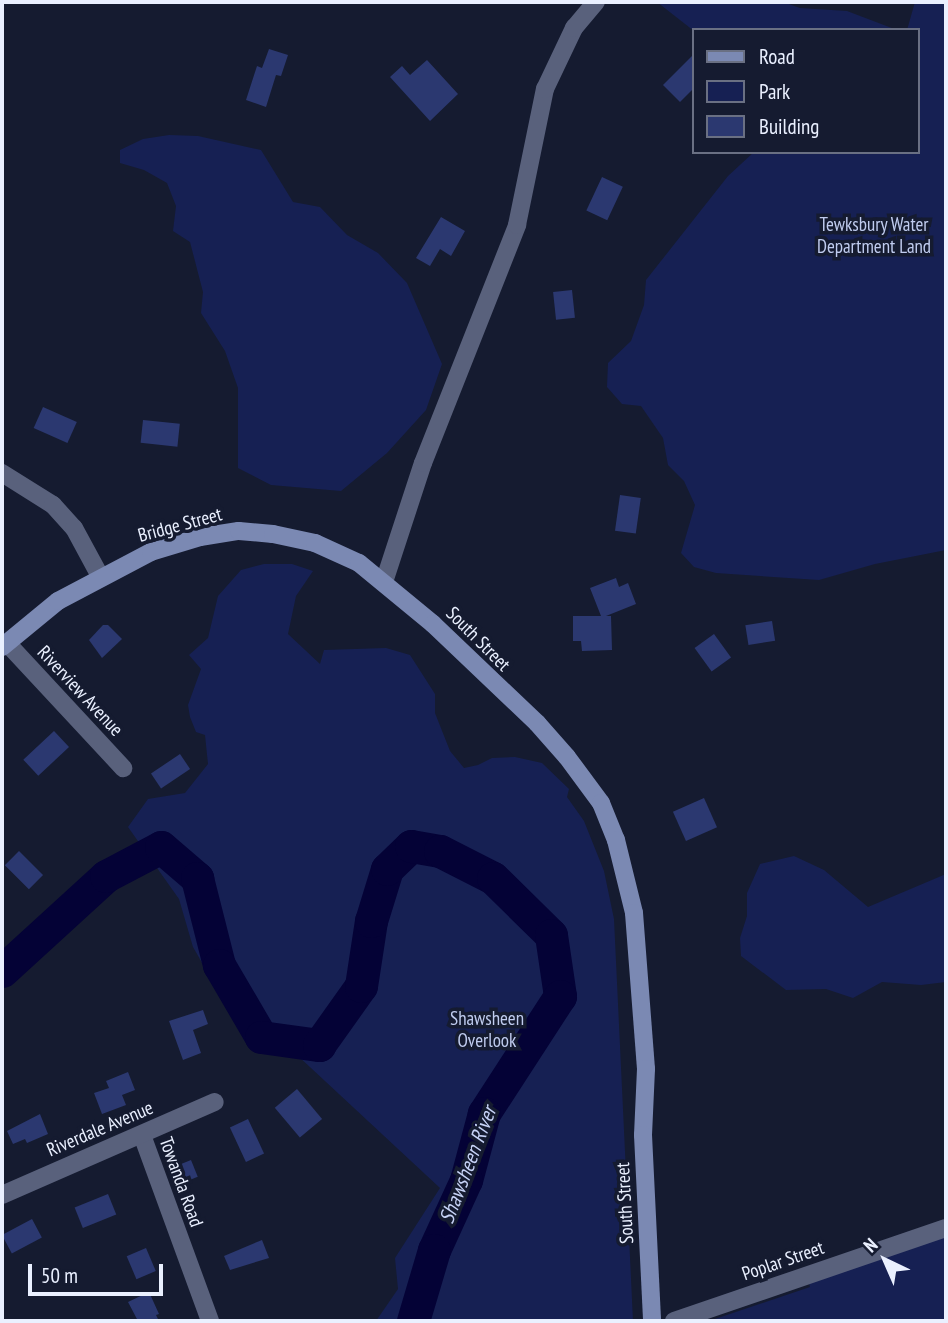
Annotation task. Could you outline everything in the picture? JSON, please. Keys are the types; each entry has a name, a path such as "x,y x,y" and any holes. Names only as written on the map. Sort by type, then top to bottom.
{"street":[{"path":"384,582 423,463 517,225 545,89 574,28 596,2"},
{"path":"2,473 53,505 74,528 100,576"},
{"name":"Bridge Street","path":"4,645 58,601 100,576 151,552 200,537 239,531 315,543 359,563 384,582"},
{"name":"South Street","path":"384,582 433,624 560,748 601,803 616,840 634,913 640,985 646,1069 643,1135 645,1209 652,1321"},
{"name":"Riverview Avenue","path":"4,645 123,768"},
{"name":"Riverdale Avenue","path":"2,1195 215,1102"},
{"name":"Towanda Road","path":"142,1135 210,1321"},
{"name":"Poplar Street","path":"674,1321 946,1228"}],"green space":[{"path":"657,2 783,2 800,8 847,11 892,28 692,28"},
{"name":"Tewksbury Water Department Land","path":"915,2 946,2 946,550 875,564 819,580 716,573 694,567 681,553 695,505 684,481 668,465 663,438 641,406 622,404 607,387 608,363 631,341 644,305 646,280 728,176 752,154 920,154 920,28 908,28"},
{"path":"169,135 198,136 261,150 293,202 320,207 347,235 378,253 407,283 442,364 426,410 387,453 341,491 271,485 238,468 238,388 225,351 201,313 203,292 190,242 173,231 176,206 167,183 144,170 120,163 120,150 143,139"},
{"name":"Shawsheen Overlook","path":"264,564 292,564 313,571 296,596 288,634 320,664 324,650 386,648 410,655 435,694 435,713 450,751 464,768 492,758 515,757 542,763 569,789 567,797 584,821 604,871 614,919 633,1321 376,1321 398,1289 395,1258 440,1188 297,1055 236,1022 193,947 179,899 128,827 148,799 185,793 208,764 205,735 196,732 190,717 188,705 201,669 189,655 208,638 218,596 241,570"},
{"path":"794,856 824,870 868,907 946,874 946,982 921,985 882,982 853,998 826,989 786,990 741,956 740,938 747,916 747,893 760,864"},
{"path":"946,1230 946,1321 709,1321 810,1287 807,1275"}],"building":[{"path":"269,49 288,55 281,76 276,75 266,107 246,100 257,66 262,68"},
{"path":"692,56 692,90 680,102 663,85"},
{"path":"427,60 458,94 430,121 390,77 402,66 410,75"},
{"path":"602,177 623,187 607,220 586,211"},
{"path":"441,217 465,231 451,256 440,249 430,266 416,258"},
{"path":"572,290 575,318 556,320 553,292"},
{"path":"43,407 77,422 67,443 34,428"},
{"path":"143,420 180,424 177,447 141,443"},
{"path":"620,495 641,498 636,534 615,531"},
{"path":"616,578 619,587 628,583 636,604 606,616 611,616 612,650 582,651 581,641 573,641 573,616 601,616 590,588"},
{"path":"772,621 775,641 748,645 745,625"},
{"path":"103,625 108,625 122,639 102,658 89,640"},
{"path":"714,634 731,657 712,672 695,648"},
{"path":"54,731 69,747 38,776 23,760"},
{"path":"180,754 190,769 161,788 151,774"},
{"path":"704,798 717,827 686,841 673,812"},
{"path":"19,851 43,875 29,889 5,865"},
{"path":"203,1010 208,1024 193,1030 201,1053 183,1060 169,1021"},
{"path":"128,1072 135,1090 122,1095 126,1105 102,1114 94,1093 109,1088 106,1081"},
{"path":"297,1089 322,1119 300,1138 275,1108"},
{"path":"40,1114 48,1134 27,1143 25,1139 13,1144 7,1131"},
{"path":"248,1119 264,1153 246,1162 230,1127"},
{"path":"191,1160 198,1177 175,1186 169,1169"},
{"path":"108,1194 116,1214 83,1228 75,1207"},
{"path":"32,1219 42,1238 12,1254 2,1235"},
{"path":"262,1240 269,1258 230,1270 224,1256"},
{"path":"146,1248 156,1271 136,1279 127,1256"},
{"path":"149,1292 159,1314 156,1315 159,1321 138,1321 128,1302"}],"waterway":[{"name":"Shawsheen River","path":"2,971 106,876 161,847 197,878 219,965 261,1037 319,1045 361,986 371,921 387,869 411,846 440,851 493,878 551,935 560,996 484,1113 466,1180 434,1250 413,1321"}]}
